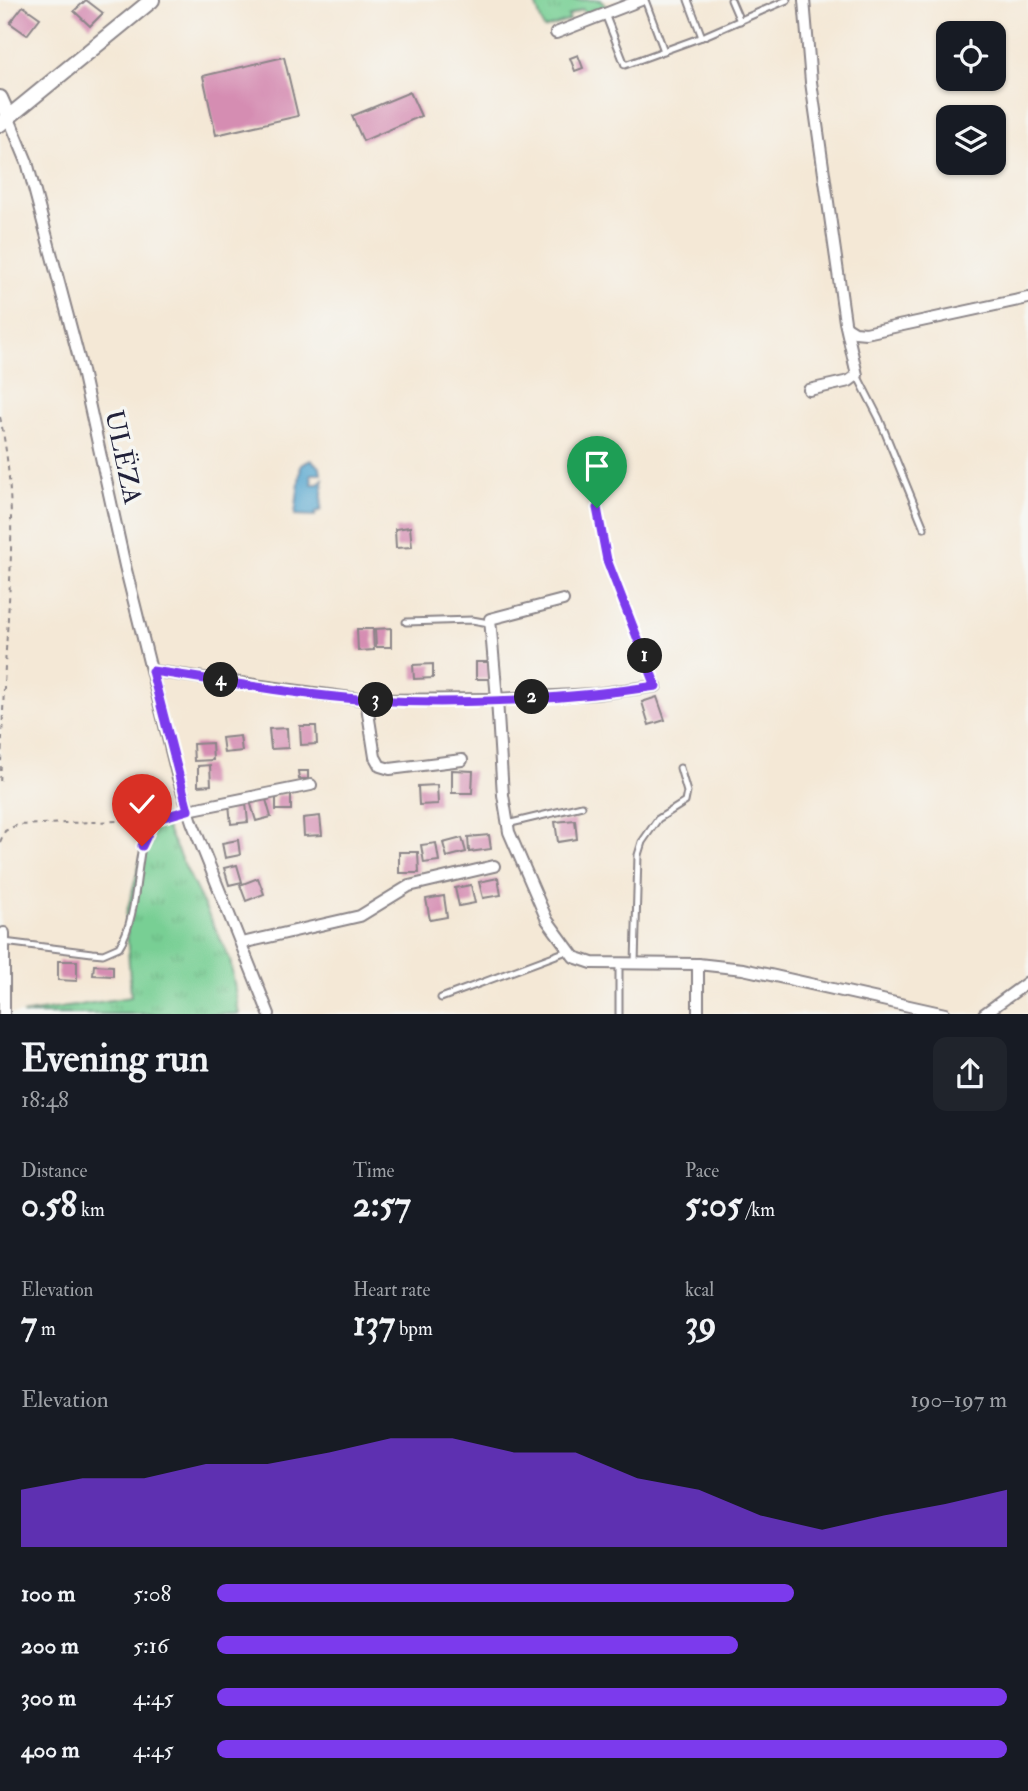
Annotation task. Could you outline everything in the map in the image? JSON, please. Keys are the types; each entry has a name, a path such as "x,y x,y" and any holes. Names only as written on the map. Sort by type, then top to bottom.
{"street":[{"path":"0,98 4,120 152,0"},
{"path":"556,33 605,14 624,3 643,0"},
{"path":"804,0 811,82 847,327 857,375 849,381 809,390"},
{"name":"ULËZA","path":"4,120 27,162 76,349 125,566 188,810 269,1014"},
{"path":"847,327 855,332 866,332 1028,298"},
{"path":"563,600 533,610 496,615 489,623 503,795 508,824 515,850 534,895 567,951 582,962 698,964 743,969 945,1014"},
{"path":"152,671 366,700 497,699 595,694 656,686"},
{"path":"366,700 380,766 390,769 462,760"},
{"path":"188,810 311,785"},
{"path":"242,943 360,916 409,886 494,866"},
{"path":"4,937 4,1014"},
{"path":"698,964 698,1014"},
{"path":"984,1014 1028,982"}],"lane":[{"path":"643,0 664,51"},
{"path":"688,0 702,37"},
{"path":"732,0 740,21"},
{"path":"605,14 625,65 702,37 786,0"},
{"path":"857,375 879,418 924,528"},
{"path":"406,622 472,620 489,623"},
{"path":"635,963 638,855 649,828 685,802 687,792 680,768"},
{"path":"508,824 582,806"},
{"path":"4,937 103,954 118,947 135,906 145,835 154,820 188,810"},
{"path":"441,998 567,951"},
{"path":"619,963 619,1014"}],"path":[{"path":"0,416 8,453 12,507 12,596 0,784"},
{"path":"588,455 607,560 656,686"},
{"path":"0,842 5,831 17,825 115,822 163,816"}],"green space":[{"path":"534,0 601,0 606,6 586,14 582,9 568,16 570,20 544,29"},
{"path":"155,805 230,959 239,1014 22,1014 131,997 126,915"}],"water":[{"path":"311,460 320,467 321,474 311,474 312,484 318,484 323,479 321,510 316,512 315,516 295,515 301,465"}],"building":[{"path":"86,0 103,13 90,26 74,11"},
{"path":"23,6 40,18 27,35 10,23"},
{"path":"578,55 583,68 575,71 570,58"},
{"path":"284,57 298,116 216,135 203,76"},
{"path":"410,92 421,116 363,141 352,116"},
{"path":"410,527 412,547 396,548 395,529"},
{"path":"391,628 391,647 376,647 375,629"},
{"path":"357,629 373,629 374,650 358,651"},
{"path":"476,662 490,662 490,679 476,679"},
{"path":"433,664 433,678 414,679 413,665"},
{"path":"657,697 665,720 649,725 642,702"},
{"path":"300,726 316,726 317,744 301,745"},
{"path":"287,728 288,748 271,749 269,729"},
{"path":"240,736 242,751 224,753 222,738"},
{"path":"212,743 213,760 194,761 193,744"},
{"path":"210,765 211,785 198,786 198,766"},
{"path":"452,770 473,771 472,793 452,793"},
{"path":"298,771 308,771 308,779 299,779"},
{"path":"437,785 438,804 419,805 418,786"},
{"path":"276,795 291,795 291,810 276,810"},
{"path":"265,796 271,817 256,821 250,801"},
{"path":"246,803 248,822 231,824 229,804"},
{"path":"320,816 322,835 304,836 303,818"},
{"path":"575,820 577,839 558,842 555,822"},
{"path":"489,835 491,849 469,852 468,837"},
{"path":"462,838 466,852 447,857 443,843"},
{"path":"238,840 240,855 225,858 222,843"},
{"path":"436,843 439,861 424,863 421,845"},
{"path":"399,852 418,852 419,873 399,873"},
{"path":"237,865 242,882 229,885 224,868"},
{"path":"258,878 264,894 246,901 240,885"},
{"path":"498,878 501,895 483,898 479,882"},
{"path":"471,885 475,903 459,906 455,888"},
{"path":"444,896 447,917 430,920 426,899"},
{"path":"58,961 77,961 77,981 58,980"},
{"path":"94,965 113,966 113,976 93,975"}],"route":[{"path":"142,846 154,820 188,810 152,671 366,700 396,701 595,694 656,686 607,560 597,508"}]}
